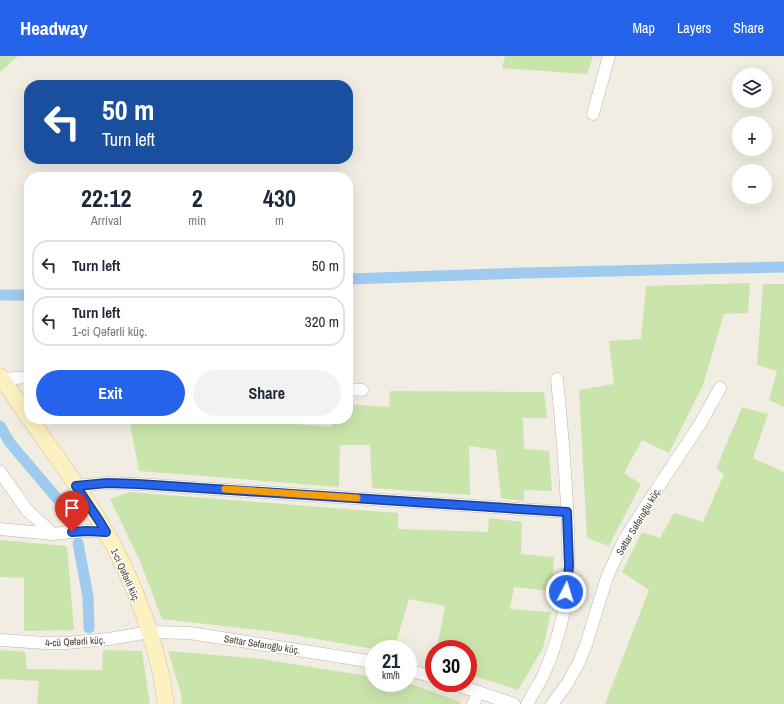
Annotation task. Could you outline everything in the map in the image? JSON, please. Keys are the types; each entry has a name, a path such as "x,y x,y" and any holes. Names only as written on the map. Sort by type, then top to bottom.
{"street":[{"path":"593,114 609,56"},
{"path":"1,378 24,377"},
{"name":"1-ci Qəfərli küç.","path":"1,378 24,411"},
{"path":"526,704 541,679 550,659 559,633 566,604 569,566 567,512 562,426 557,379"},
{"name":"Səttar Səfəroğlu küç.","path":"552,704 567,684 579,662 586,645 607,577 624,540 700,424 720,388"},
{"path":"353,389 362,390"},
{"name":"1-ci Qəfərli küç.","path":"33,424 100,522 119,556 138,600 149,632 161,674 166,704"},
{"path":"0,472 27,510 53,534"},
{"path":"76,486 107,483 138,484 567,512"},
{"path":"0,529 53,534 87,531 106,532"},
{"name":"Səttar Səfəroğlu küç.","path":"149,632 190,633 365,661"},
{"name":"4-cü Qəfərli küç.","path":"0,640 66,643 109,639 149,632"},
{"path":"473,704 478,692 514,704"}],"green space":[{"path":"0,56 18,56 0,72"},
{"path":"505,56 593,56 587,74 502,68"},
{"path":"750,283 748,313 724,314 703,385 669,453 642,440 624,473 641,484 609,546 587,538 579,390 614,384 609,341 641,339 646,286"},
{"path":"763,284 784,284 784,407 769,400 777,371 757,365"},
{"path":"390,391 544,392 547,418 523,418 524,449 549,451 552,491 524,490 524,501 501,498 496,450 469,446 470,495 372,488 370,445 340,445 339,487 139,471 130,424 296,424 332,427 332,424 353,424 353,404 389,407"},
{"path":"742,407 768,414 753,458 784,472 784,704 605,704 649,590 622,572 642,532 660,538 674,513 703,522 724,474 716,469"},
{"path":"129,492 398,513 398,529 488,532 489,518 522,522 521,554 554,557 552,591 514,587 510,609 551,612 543,648 518,690 477,677 477,640 439,640 445,606 409,599 397,640 365,640 365,647 276,632 162,619 140,561 110,499"},
{"path":"0,540 67,546 74,630 24,631 24,578 0,577"},
{"path":"0,650 25,652 27,669 102,670 103,650 142,651 150,704 37,704 39,681 0,679"},
{"path":"168,651 261,659 365,676 365,692 417,692 417,686 425,689 425,692 433,692 460,702 460,704 182,704 181,693"}],"waterway":[{"path":"353,279 784,267"},
{"path":"0,295 24,295"},
{"path":"0,426 10,443 61,503 73,521"},
{"path":"78,543 88,597 89,628"}],"slow traffic":[{"path":"225,489 357,498"}],"route":[{"path":"72,532 106,532 76,486 107,483 223,489 567,512 569,566 566,592"}]}
